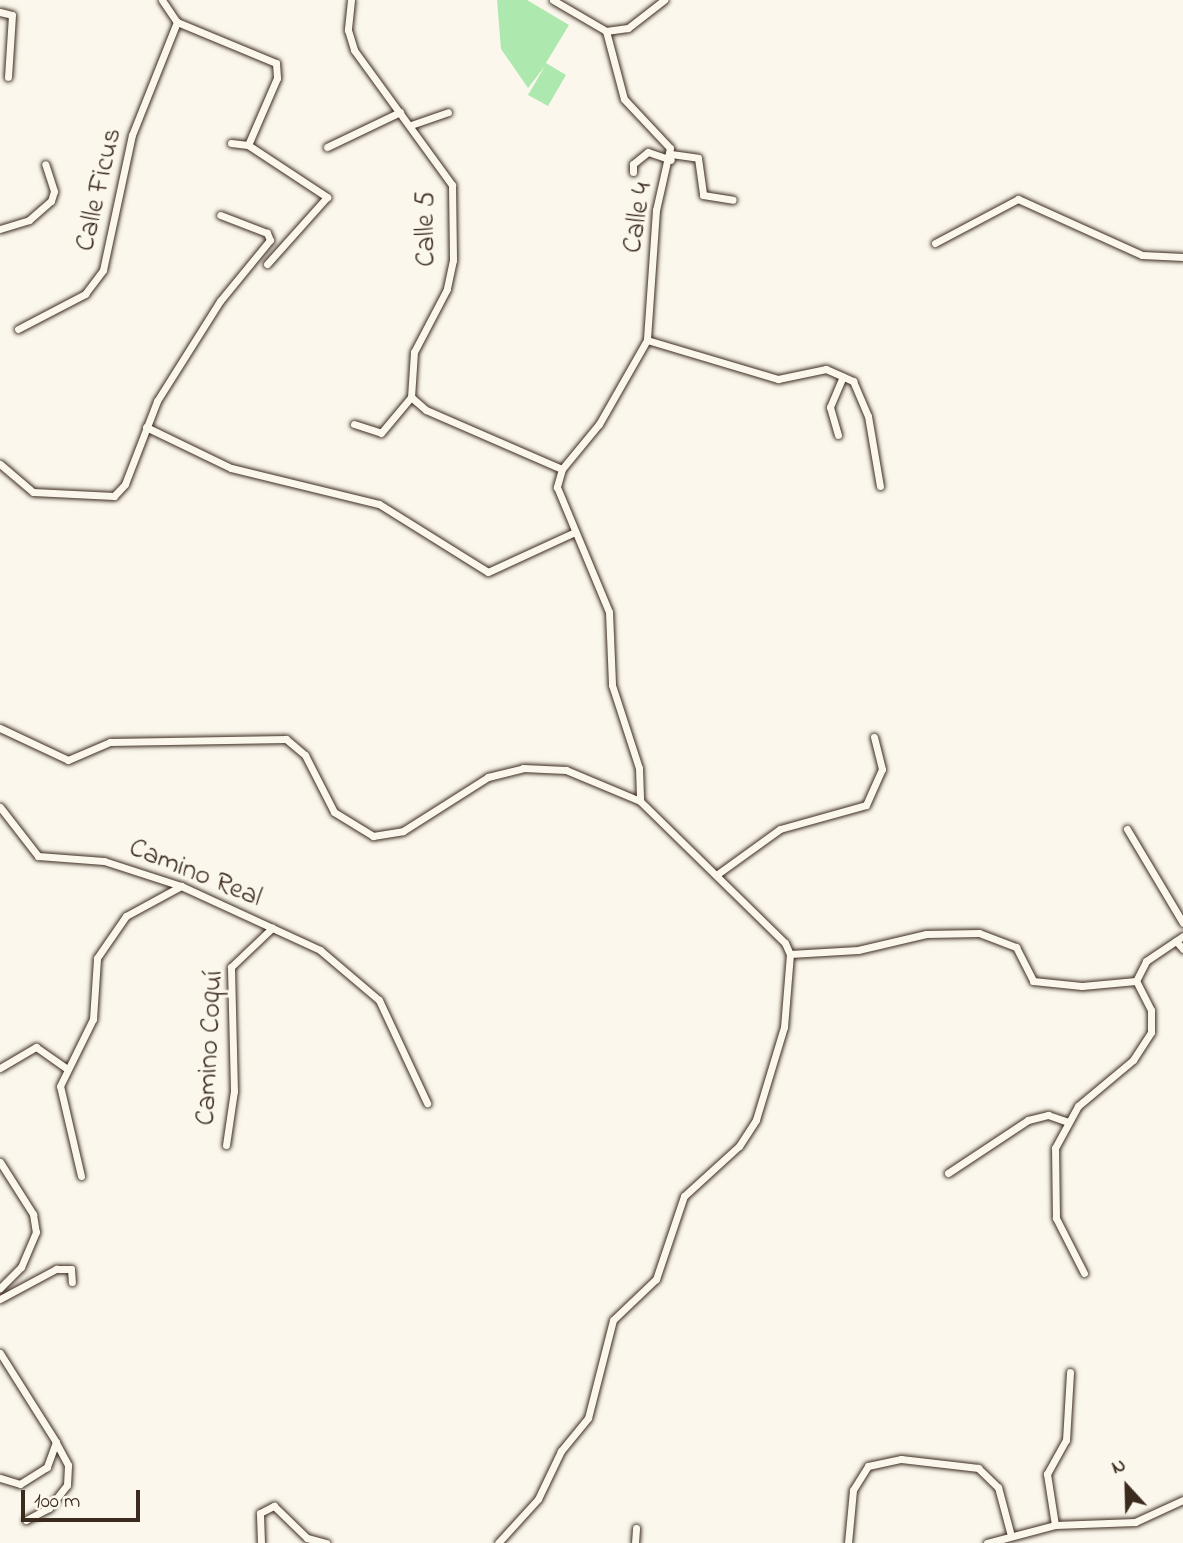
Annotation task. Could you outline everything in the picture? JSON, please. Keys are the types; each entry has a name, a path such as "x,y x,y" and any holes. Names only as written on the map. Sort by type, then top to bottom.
{"street":[{"path":"162,0 177,22 276,63 276,78 248,145"},
{"name":"Calle 5","path":"351,0 348,30 354,50 411,125 452,186 453,260 447,289 414,352 411,397"},
{"path":"553,0 606,31 628,29 664,0"},
{"path":"0,12 12,15 8,78"},
{"name":"Calle Ficus","path":"18,329 51,318 85,294 103,270 132,135 177,22"},
{"name":"Calle 4","path":"562,469 599,424 647,340 656,210 671,157 624,99 606,31"},
{"path":"327,147 400,112"},
{"path":"411,125 448,112"},
{"path":"231,144 248,145 327,197 267,264"},
{"path":"634,172 633,164 648,152 698,159 703,195 733,200"},
{"path":"0,229 29,220 51,201 54,191 45,164"},
{"path":"934,243 1018,199 1142,255 1183,257"},
{"path":"0,464 33,492 114,496 146,427 220,301 270,240 260,229 220,215"},
{"path":"647,340 778,379 826,369 853,382 868,416 880,486"},
{"path":"838,435 831,407 843,377"},
{"path":"354,424 381,433 411,397 426,410 562,469 556,487 609,612 612,685 639,768 640,801"},
{"path":"146,427 231,468 379,504 488,572 575,532"},
{"path":"0,728 68,760 110,742 286,739 305,755 334,812 373,836 403,831 488,776 523,768 566,770 640,801 719,873 790,954 784,1027 756,1120 739,1146 684,1196 656,1279 613,1320 582,1430 561,1451 538,1499 498,1543"},
{"path":"719,873 780,829 866,805 882,769 874,737"},
{"name":"Camino Real","path":"0,807 38,856 104,862 181,886 320,950 365,982 426,1102"},
{"path":"1127,829 1183,923"},
{"path":"81,1176 60,1086 93,1019 103,941 126,916 181,886"},
{"name":"Camino Coquí","path":"226,1145 234,1091 231,967 272,928"},
{"path":"790,954 858,950 926,934 979,933 1016,947 1037,982 1136,981"},
{"path":"1136,981 1146,961 1183,936"},
{"path":"1176,942 1183,950"},
{"path":"1084,1273 1056,1217 1052,1179 1055,1148 1068,1122 1133,1060 1151,1032 1151,1010 1136,981"},
{"path":"0,1069 36,1047 67,1069"},
{"path":"948,1173 1028,1119 1048,1115 1068,1122"},
{"path":"0,1162 33,1214 36,1232 21,1267 0,1288"},
{"path":"0,1299 56,1269 71,1269 72,1282"},
{"path":"0,1353 68,1465 67,1485 50,1508 26,1520"},
{"path":"1055,1525 1046,1474 1066,1440 1070,1372"},
{"path":"0,1478 20,1484 47,1466 56,1442"},
{"path":"848,1543 853,1490 867,1466 901,1458 978,1468 998,1487 1010,1532"},
{"path":"987,1543 1010,1532 1055,1525 1135,1522 1183,1500"},
{"path":"261,1543 260,1513 274,1506 307,1538 326,1543"},
{"path":"635,1543 636,1528"}],"green space":[{"path":"497,0 527,0 569,25 546,63 566,75 548,106 528,95 545,66 528,88 501,49"}]}
